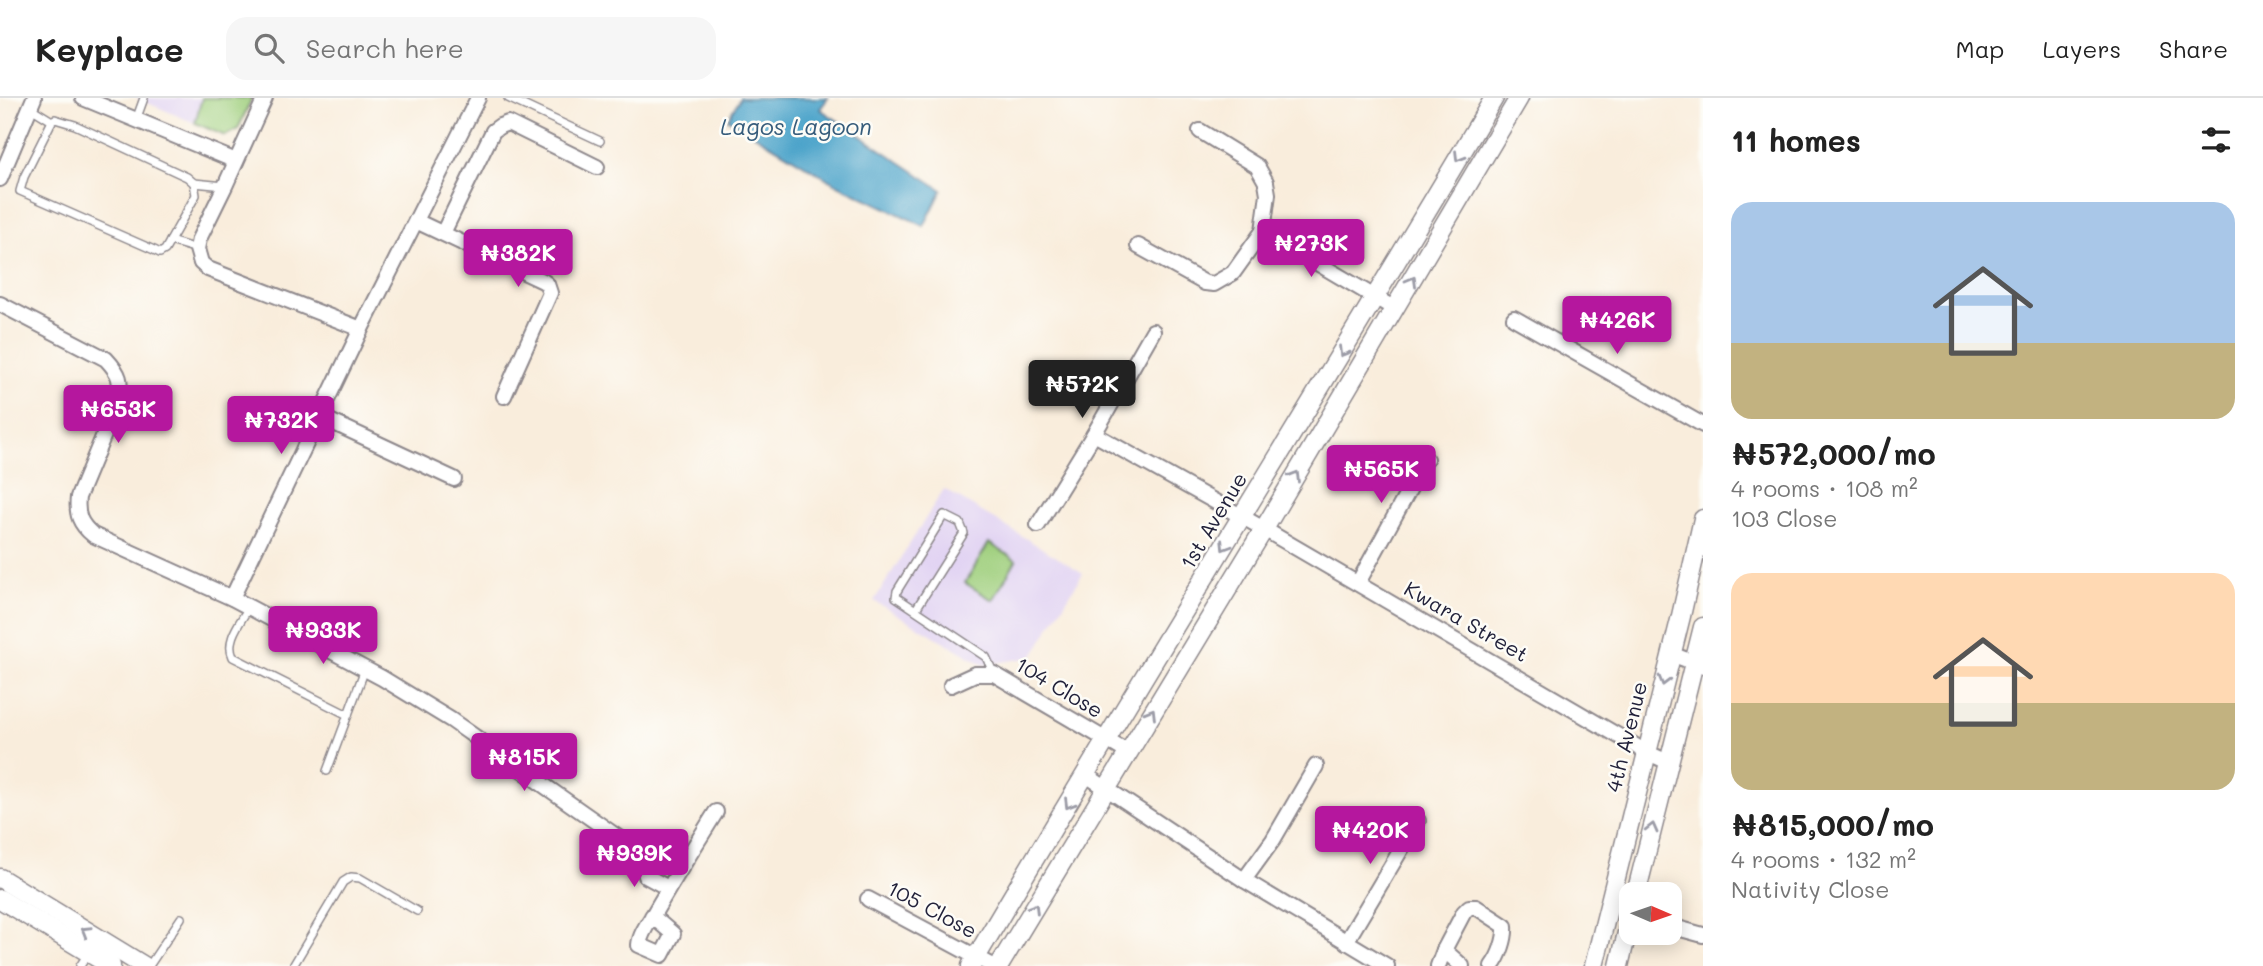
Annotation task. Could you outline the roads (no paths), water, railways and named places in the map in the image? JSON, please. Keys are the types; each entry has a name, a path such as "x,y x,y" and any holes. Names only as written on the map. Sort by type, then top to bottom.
{"street":[{"path":"83,98 236,161"},
{"path":"265,98 199,239 197,249 201,263 208,269 361,329"},
{"path":"232,598 361,329 478,98"},
{"name":"1st Avenue","path":"973,962 1376,298 1494,98"},
{"path":"999,966 1264,528 1519,98"},
{"path":"8,183 32,103"},
{"path":"443,233 493,131 500,126 508,123 597,167"},
{"path":"1138,246 1205,282 1214,284 1233,273 1263,231 1268,194 1266,181 1257,166 1200,131"},
{"path":"416,220 543,281 549,288 550,293 504,396"},
{"path":"1263,231 1395,309"},
{"path":"0,304 106,359 116,370 121,385 118,401 78,497 76,510 82,526 93,535 249,606 365,669 451,720 636,850 644,859 646,876 668,888"},
{"path":"1514,317 1703,425"},
{"path":"1038,525 1153,331"},
{"path":"319,416 454,478"},
{"name":"Kwara Street","path":"1094,434 1264,528 1646,752 1668,762"},
{"path":"1357,583 1426,458"},
{"name":"4th Avenue","path":"1594,966 1703,519"},
{"path":"1639,882 1668,762 1699,664 1703,626"},
{"path":"1671,654 1699,664"},
{"name":"104 Close","path":"951,685 975,674 994,674 1127,752"},
{"path":"1244,880 1273,840 1316,766"},
{"path":"1086,775 1244,880 1387,966"},
{"path":"652,916 716,811"},
{"path":"1346,942 1418,821"},
{"path":"0,878 146,966"},
{"path":"0,899 84,960 108,965"},
{"name":"105 Close","path":"868,899 973,962 993,966"},
{"path":"1438,966 1464,912 1469,907 1476,906 1505,926 1506,932 1492,966"},
{"path":"1607,909 1619,912"},
{"path":"1682,929 1703,935"},
{"path":"1619,966 1624,945"},
{"path":"1444,950 1462,966"}],"lane":[{"path":"136,120 144,98"},
{"path":"508,98 600,141"},
{"path":"32,103 52,121"},
{"path":"194,183 196,195 170,242 160,253 25,194 8,183 52,121 60,119 187,177 194,183 225,186"},
{"path":"170,242 197,249"},
{"path":"916,609 964,533 960,523 944,515 897,591 896,597 986,657 994,674"},
{"path":"249,606 230,642 233,657 348,715"},
{"path":"327,771 365,669"},
{"path":"293,966 343,882 351,877 360,878 417,911"},
{"path":"146,966 181,918"}],"water":[{"name":"Lagos Lagoon","path":"740,98 828,98 820,109 942,190 924,226 838,185 728,119"}]}
